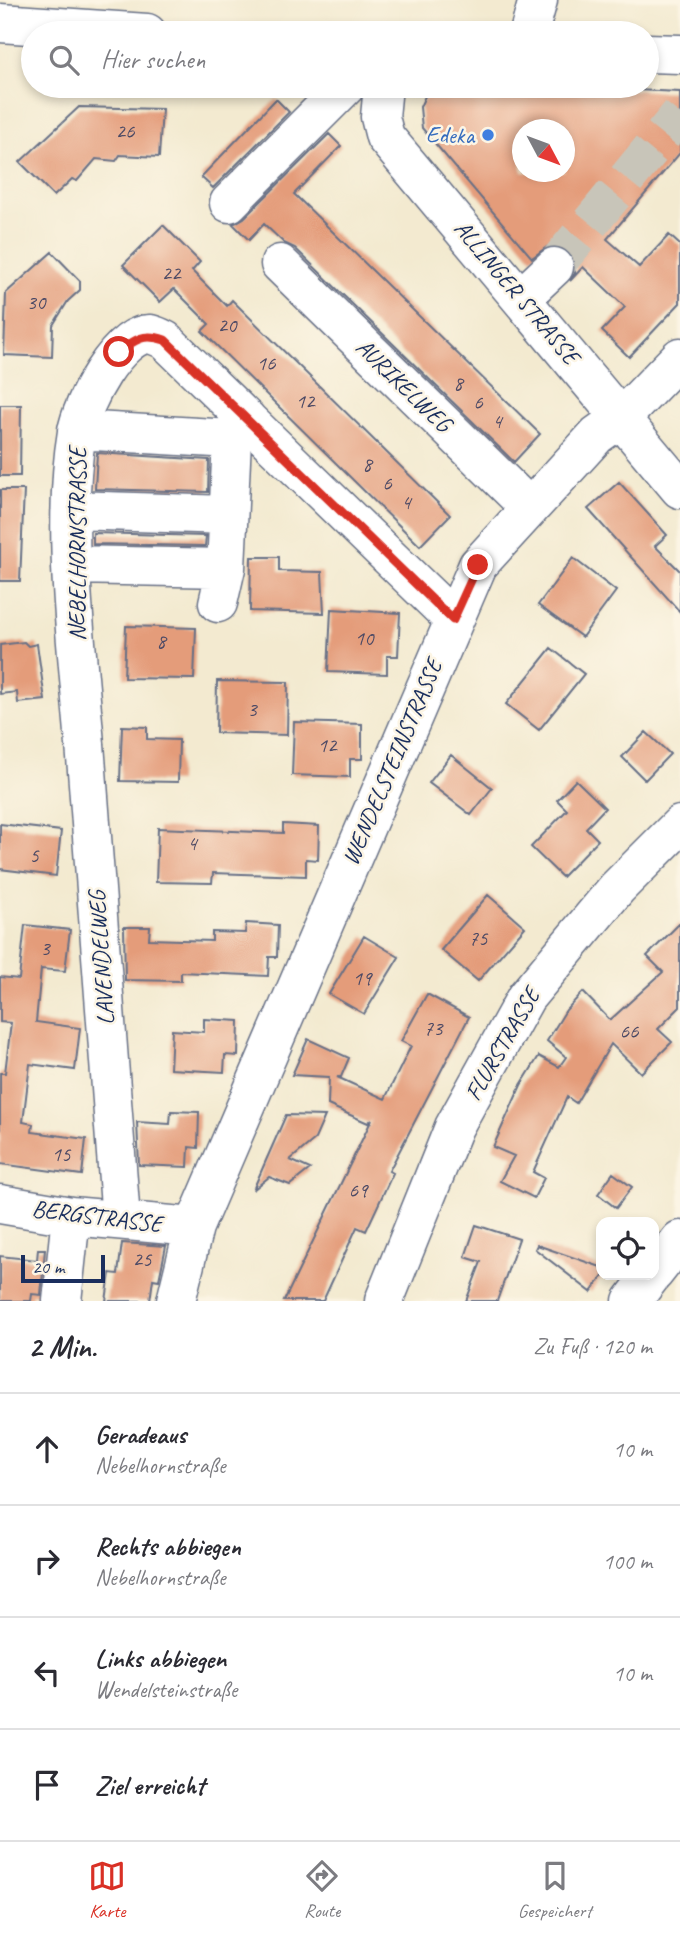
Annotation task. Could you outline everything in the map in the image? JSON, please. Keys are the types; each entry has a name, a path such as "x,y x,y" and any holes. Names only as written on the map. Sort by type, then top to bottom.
{"street":[{"path":"532,21 538,0"},
{"path":"19,16 57,21"},
{"path":"659,53 680,54"},
{"path":"229,203 333,98"},
{"name":"ALLINGER STRASSE","path":"382,98 380,117 385,137 680,489"},
{"name":"AURIKELWEG","path":"280,264 529,507"},
{"path":"521,298 554,267"},
{"name":"NEBELHORNSTRASSE","path":"81,696 72,565 77,430 89,394 119,352 134,339 149,334 165,340 239,429 453,620"},
{"name":"WENDELSTEINSTRASSE","path":"176,1301 194,1227 478,565 597,435 622,417 680,357"},
{"path":"72,565 222,586 239,429 77,430"},
{"path":"72,510 228,515"},
{"name":"LAVENDELWEG","path":"81,696 121,1220"},
{"name":"FLURSTRASSE","path":"384,1301 454,1126 526,997 617,888 680,825"},
{"name":"BERGSTRASSE","path":"0,1203 71,1216 194,1227"},
{"path":"62,1301 71,1216"},
{"path":"659,1266 680,1240"},
{"path":"632,1301 648,1280"}],"building":[{"path":"659,91 680,92 680,153 607,239 639,267 669,235 680,245 680,303 629,357 602,331 625,307 583,267 570,281 575,273 575,261 561,246 548,246 532,258 422,128 420,107 424,98 659,98"},
{"path":"276,99 289,112 213,188 201,177"},
{"path":"79,107 162,109 159,157 120,155 116,161 96,159 77,181 72,179 54,196 20,162"},
{"path":"329,134 341,146 294,194 540,434 514,462 295,248 284,243 264,224 249,240 233,224 244,218"},
{"path":"163,225 200,262 192,271 227,306 232,300 450,515 420,546 202,331 209,324 174,289 160,302 123,265"},
{"path":"52,252 80,281 80,290 68,301 53,325 52,357 4,355 6,293"},
{"path":"0,405 21,405 20,476 0,476"},
{"path":"97,453 209,460 208,492 95,489"},
{"path":"619,482 667,535 655,546 680,571 680,612 588,509"},
{"path":"0,490 24,490 20,581 0,581"},
{"path":"93,533 206,536 205,546 93,544"},
{"path":"251,557 279,557 279,571 322,572 324,613 250,611"},
{"path":"573,558 616,591 582,637 538,605"},
{"path":"331,609 400,613 398,656 387,656 387,674 328,672"},
{"path":"126,626 196,628 194,679 124,678"},
{"path":"24,642 28,646 37,644 45,700 18,703 17,692 0,694 0,645"},
{"path":"551,648 584,674 539,730 506,704"},
{"path":"217,681 288,682 287,735 216,733"},
{"path":"294,722 362,724 362,759 350,759 350,777 292,775"},
{"path":"122,726 147,727 147,739 179,740 178,782 120,781"},
{"path":"646,732 670,754 645,780 622,757"},
{"path":"451,755 492,788 471,815 429,783"},
{"path":"576,780 605,808 586,828 598,840 562,877 531,847 567,810 557,800"},
{"path":"0,824 61,831 56,876 0,869"},
{"path":"283,824 319,826 318,860 306,859 306,876 213,873 212,883 156,882 158,828 283,833"},
{"path":"488,895 525,927 478,981 441,950"},
{"path":"246,923 278,925 277,957 269,957 268,976 181,972 181,981 125,980 124,927 150,927 149,939 212,941 212,932 245,933"},
{"path":"680,923 680,1007 658,1029 672,1042 641,1073 611,1044 576,1103 567,1097 533,1172 544,1178 534,1198 500,1181 514,1156 493,1147 521,1085 539,1056 559,1067 566,1057 547,1041 566,1010 583,992 610,1020 663,972 647,956"},
{"path":"25,925 70,930 65,971 41,969 36,1022 80,1028 75,1070 30,1064 23,1122 33,1124 32,1132 86,1139 82,1175 0,1164 0,1073 5,1073 11,1023 0,1022 0,977 19,979"},
{"path":"364,936 399,957 364,1014 329,994"},
{"path":"427,994 469,1017 389,1171 393,1173 366,1231 357,1227 323,1301 284,1301 372,1119 368,1123 328,1105 329,1077 292,1075 308,1039 349,1058 341,1077 337,1077 385,1099 411,1046 401,1041"},
{"path":"204,1019 239,1021 238,1056 225,1055 224,1072 170,1069 172,1030 204,1032"},
{"path":"171,1111 199,1112 198,1148 189,1147 188,1167 139,1165 137,1122 170,1124"},
{"path":"286,1115 325,1116 315,1139 290,1160 310,1169 290,1185 269,1177 253,1190"},
{"path":"613,1173 632,1187 616,1208 598,1194"},
{"path":"476,1225 519,1239 497,1301 466,1301 481,1262 465,1257"},
{"path":"122,1243 166,1246 159,1280 153,1279 150,1301 106,1301 110,1273 118,1274"},
{"path":"537,1245 596,1265 596,1280 600,1280 591,1292 535,1249"},
{"path":"38,1249 45,1249 41,1295 32,1294 31,1301 0,1301 0,1256 37,1260"}],"tunnel":[{"path":"554,267 680,114"}],"place":[{"name":"Edeka","path":"488,135"}],"route":[{"path":"119,352 134,339 149,334 165,340 453,620 478,565"}]}
